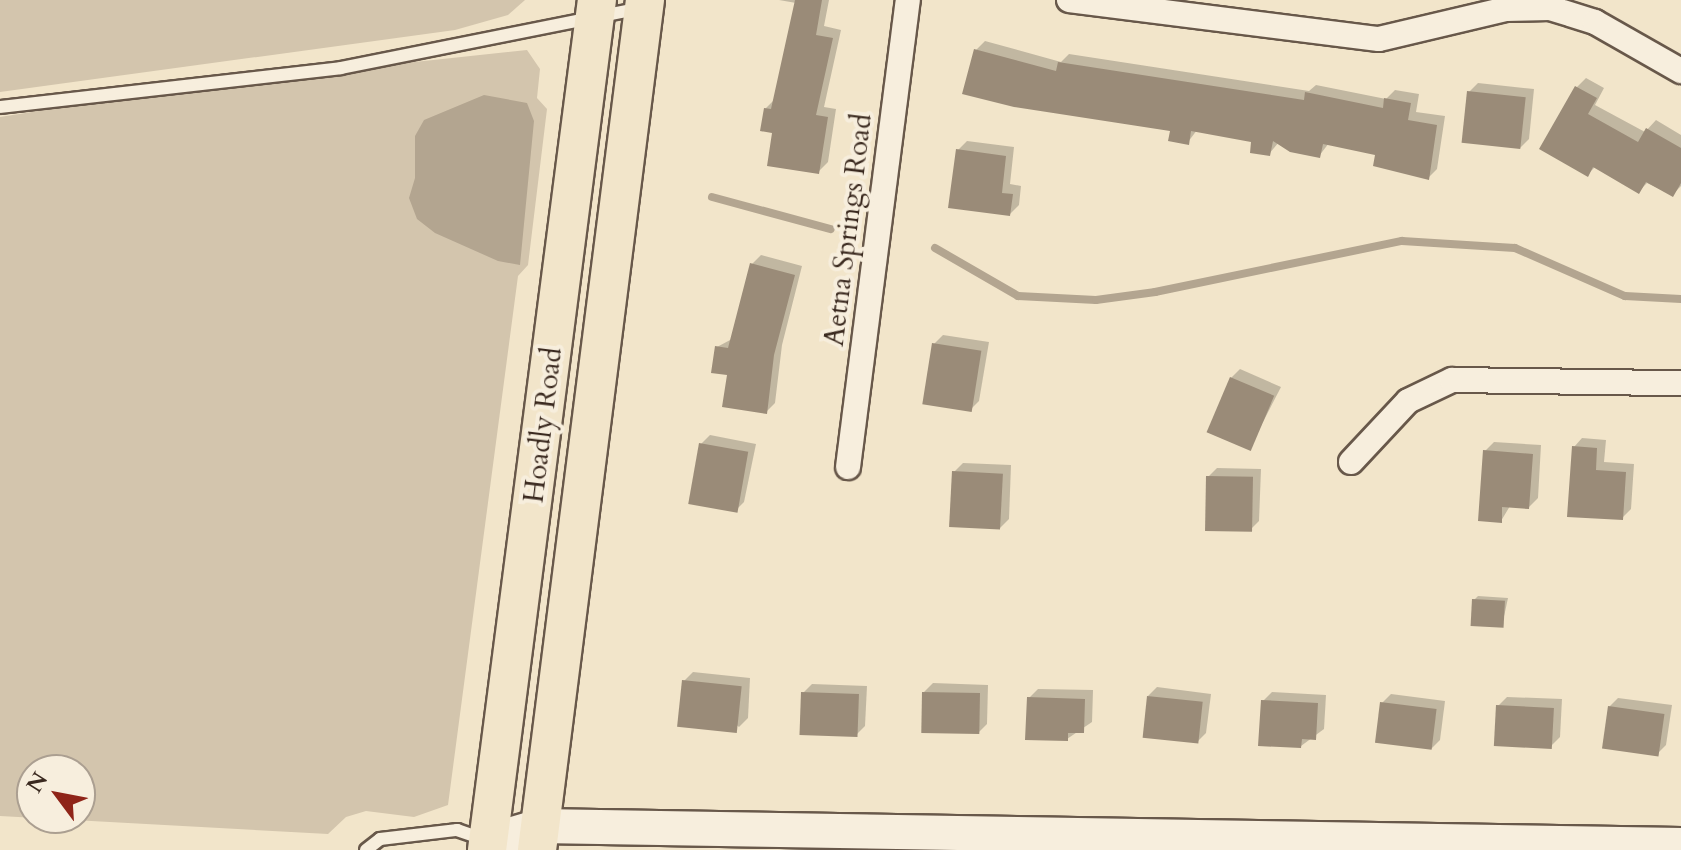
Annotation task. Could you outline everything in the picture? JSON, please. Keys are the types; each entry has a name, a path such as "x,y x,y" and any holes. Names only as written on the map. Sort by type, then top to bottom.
{"main road":[{"name":"Hoadly Road","path":"539,838 645,4"},
{"name":"Hoadly Road","path":"484,847 596,9"}],"street":[{"name":"Aetna Springs Road","path":"848,467 908,0"},
{"path":"1069,0 1223,10 1379,39 1506,9 1550,8 1595,22 1681,71"},
{"path":"1351,462 1408,401 1452,380 1681,383"},
{"path":"484,847 539,838 1681,845"}],"lane":[{"path":"0,107 341,68 596,9 645,4"},
{"path":"366,850 380,839 457,830 484,847"}],"shaded area":[{"path":"0,0 525,0 508,15 455,30 0,92"},
{"path":"527,50 540,69 537,98 547,109 528,265 518,276 448,805 414,817 366,811 346,817 328,834 96,821 96,754 16,754 16,817 0,816 0,117 210,84"},
{"path":"484,95 527,103 534,121 520,265 498,261 435,233 417,219 409,198 415,178 415,136 424,120"}],"building":[{"path":"795,0 822,0 816,35 833,38 816,115 828,117 819,174 767,166 772,133 760,131 764,108 771,109"},
{"path":"974,49 1056,71 1058,62 1304,100 1305,92 1383,108 1384,98 1411,103 1408,120 1437,125 1429,180 1373,166 1375,155 1323,144 1320,158 1290,152 1273,141 1270,156 1250,153 1251,142 1191,131 1189,145 1168,141 1170,131 1014,107 962,94"},
{"path":"1575,86 1597,98 1588,114 1638,142 1646,128 1681,148 1681,183 1673,197 1646,182 1639,194 1593,167 1588,177 1539,149"},
{"path":"1467,91 1526,97 1520,149 1462,143"},
{"path":"956,149 1006,156 1002,193 1013,194 1010,216 948,208"},
{"path":"750,263 795,275 774,355 767,414 722,407 727,375 711,373 715,346 728,348"},
{"path":"932,343 981,351 972,412 922,404"},
{"path":"1230,377 1274,396 1251,451 1207,432"},
{"path":"699,443 748,452 737,513 688,504"},
{"path":"1572,446 1597,448 1596,470 1626,472 1623,520 1567,517"},
{"path":"1483,450 1533,454 1529,509 1502,507 1502,523 1478,521"},
{"path":"952,471 1003,474 1000,530 949,527"},
{"path":"1206,476 1253,477 1252,532 1205,531"},
{"path":"1472,599 1505,601 1504,628 1471,626"},
{"path":"682,680 742,686 737,733 677,727"},
{"path":"801,692 859,694 857,737 799,735"},
{"path":"922,692 980,693 979,734 921,733"},
{"path":"1147,696 1203,702 1198,744 1143,738"},
{"path":"1027,697 1085,699 1084,733 1068,733 1068,741 1025,740"},
{"path":"1261,700 1318,703 1316,740 1302,739 1301,748 1258,746"},
{"path":"1380,702 1437,709 1432,750 1375,743"},
{"path":"1496,705 1554,708 1552,749 1494,746"},
{"path":"1608,706 1664,714 1658,757 1602,749"}],"waterway":[{"path":"712,197 831,229"},
{"path":"935,248 1018,296 1096,300 1155,292 1402,241 1515,248 1625,296 1681,299"}]}
